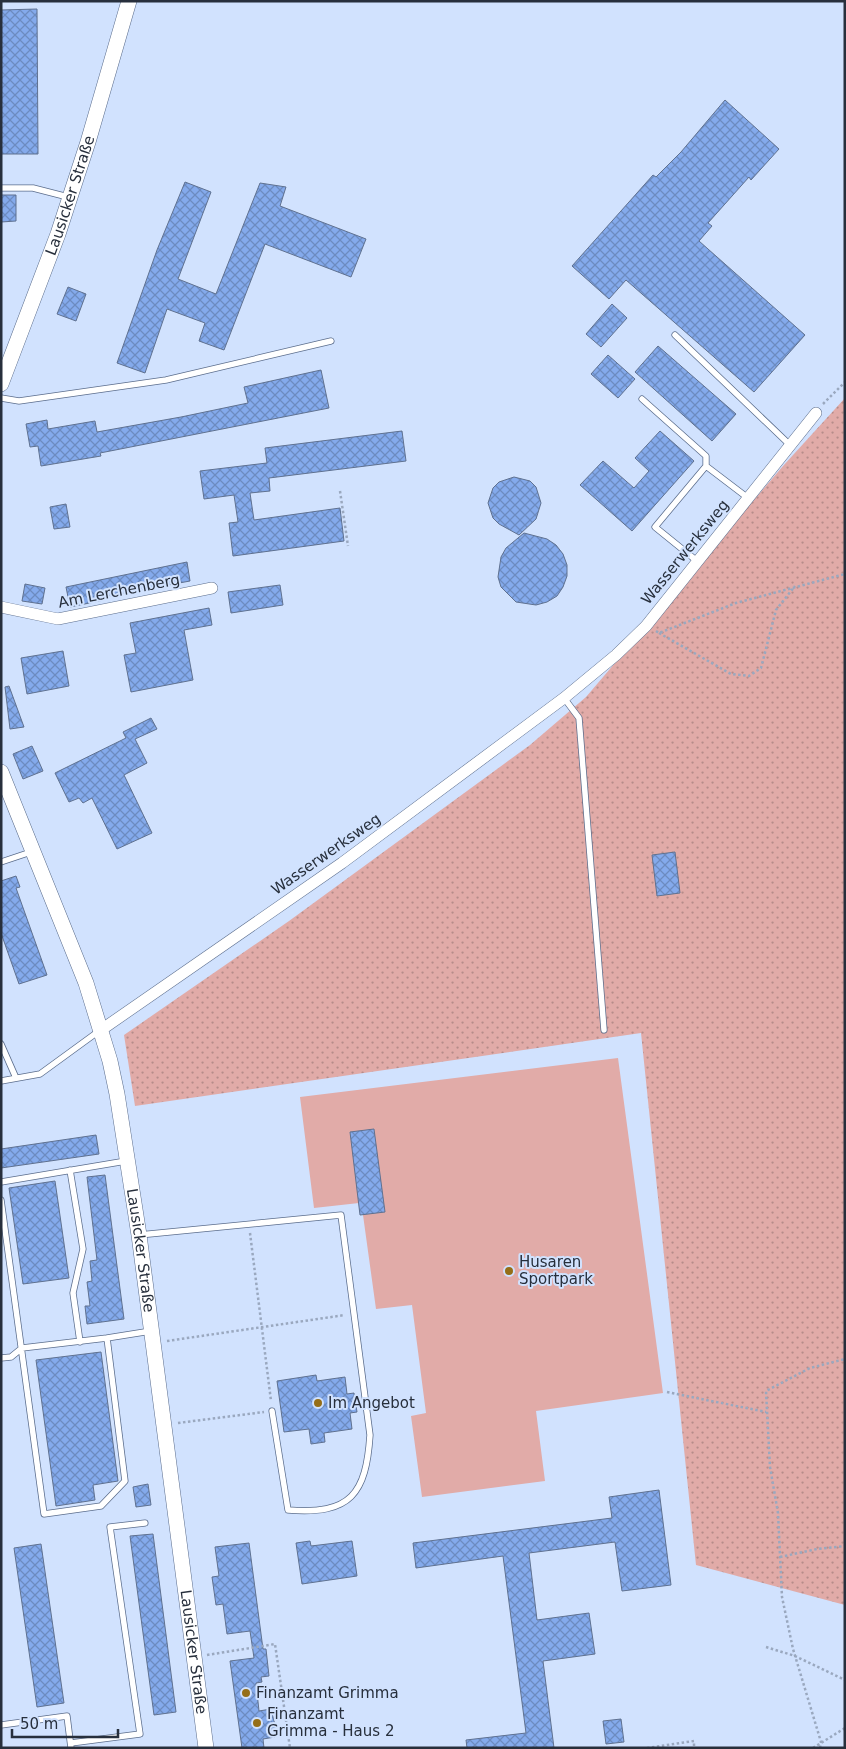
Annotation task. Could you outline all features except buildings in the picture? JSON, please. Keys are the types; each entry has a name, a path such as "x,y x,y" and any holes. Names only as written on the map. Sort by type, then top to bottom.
{"main road":[{"name":"Lausicker Straße","path":"1,384 70,198 129,1"},
{"name":"Lausicker Straße","path":"1,772 86,983 101,1030 117,1094 139,1235 206,1748"}],"street":[{"name":"Wasserwerksweg","path":"101,1030 342,863 564,698 616,655 646,626 816,413"},
{"name":"Am Lerchenberg","path":"1,608 58,619 212,588"}],"lane":[{"path":"1,188 33,188 70,198"},
{"path":"675,335 790,445"},
{"path":"1,398 19,401 166,380 331,341"},
{"path":"642,399 706,456 706,466 655,527 697,561"},
{"path":"706,466 748,498"},
{"path":"564,698 579,718 604,1030"},
{"path":"1,862 34,852"},
{"path":"1,1081 40,1074 101,1030"},
{"path":"1,1044 16,1078"},
{"path":"1,1182 128,1160"},
{"path":"70,1170 82,1249 73,1294 80,1342"},
{"path":"1,1200 44,1514 101,1506 125,1481 107,1338"},
{"path":"139,1235 341,1215 370,1435 368,1466 356,1494 338,1506 303,1511 288,1510 272,1411"},
{"path":"1,1358 11,1357 22,1348 107,1338 152,1337"},
{"path":"1,1725 67,1716 71,1746 140,1734 110,1527 145,1523"}],"path":[{"path":"816,413 845,382"},
{"path":"340,490 348,546"},
{"path":"659,633 736,603 796,585 845,574"},
{"path":"646,626 731,674 749,676 761,668 776,610 796,585"},
{"path":"164,1424 272,1411 249,1224"},
{"path":"152,1337 262,1327 354,1313"},
{"path":"820,1748 821,1742 795,1656 782,1598 780,1557 766,1412 766,1391 810,1368 845,1359"},
{"path":"667,1392 766,1412"},
{"path":"780,1557 817,1549 845,1546"},
{"path":"194,1657 275,1644 290,1748"},
{"path":"766,1647 795,1656 845,1680"},
{"path":"813,1748 845,1728"},
{"path":"647,1748 694,1741 694,1748"}],"shaded area":[{"path":"845,398 845,1605 696,1565 641,1033 135,1106 124,1035 289,921 530,745 586,697 783,466"},
{"name":"Husaren Sportpark","path":"618,1058 663,1393 536,1411 545,1481 422,1497 411,1416 426,1413 412,1305 376,1309 363,1215 359,1203 314,1208 300,1097"}],"place":[{"name":"Husaren Sportpark","path":"509,1271"},
{"name":"Im Angebot","path":"318,1403"},
{"name":"Finanzamt Grimma","path":"246,1693"},
{"name":"Finanzamt Grimma - Haus 2","path":"257,1723"}]}
